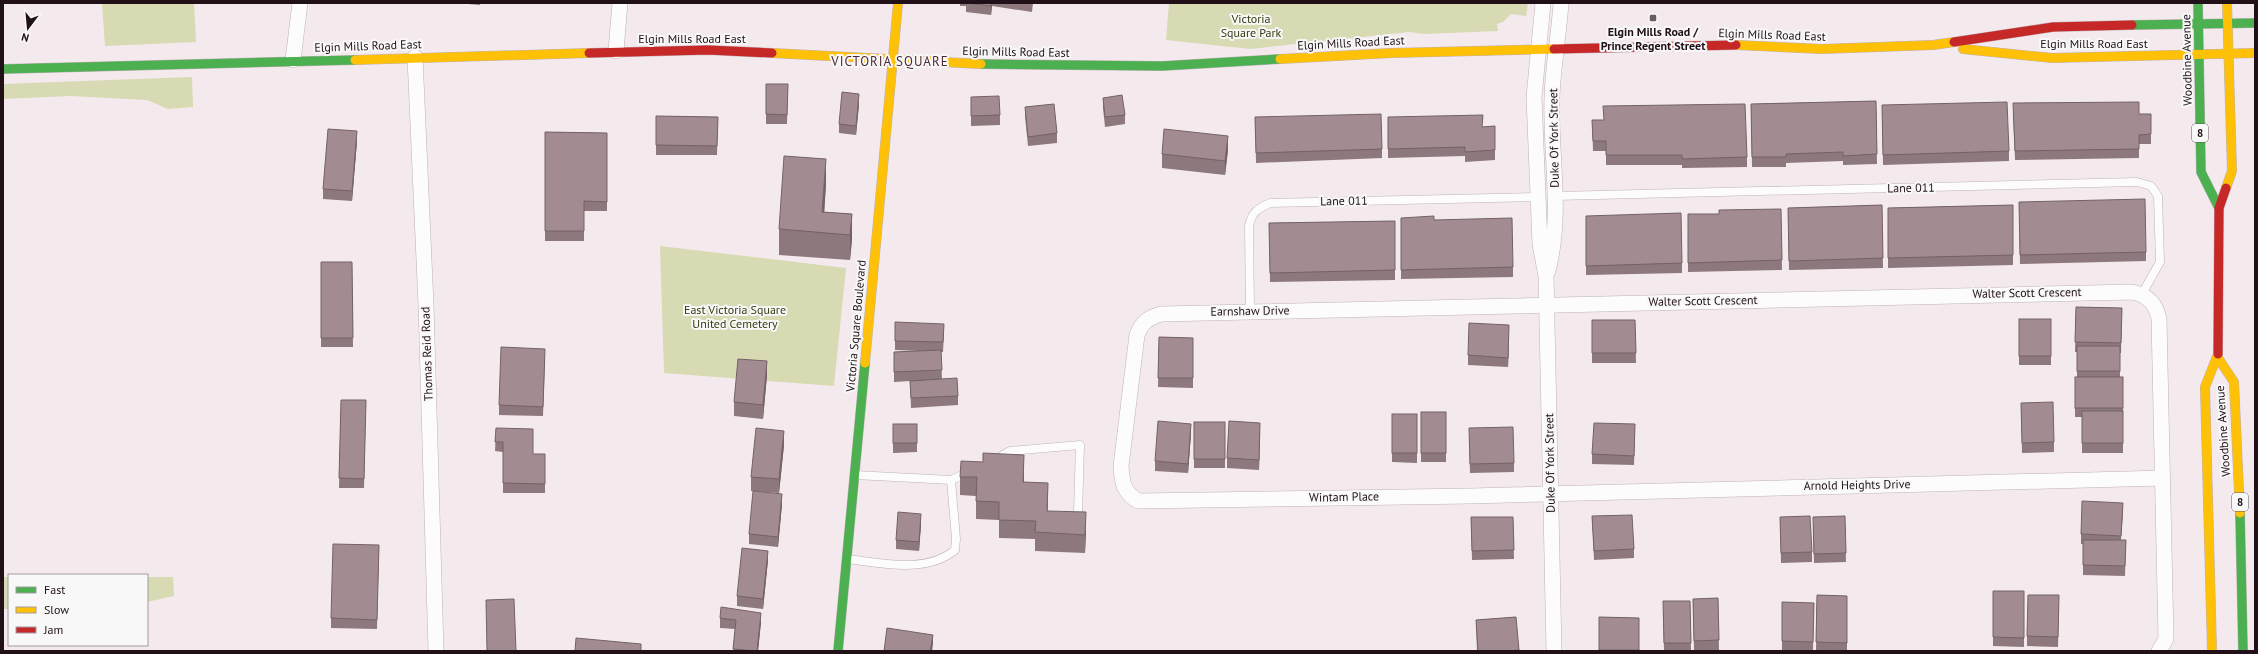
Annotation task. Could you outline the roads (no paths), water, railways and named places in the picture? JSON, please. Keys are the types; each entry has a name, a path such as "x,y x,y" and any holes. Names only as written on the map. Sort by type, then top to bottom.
{"main road":[{"name":"Victoria Square Boulevard","path":"838,651 890,88 891,59 898,3"},
{"name":"Woodbine Avenue","path":"2198,3 2201,172 2219,208"},
{"name":"Woodbine Avenue","path":"2212,651 2206,387 2218,358 2219,208 2232,171 2227,3"},
{"name":"Elgin Mills Road East","path":"3,69 616,51 722,50 974,64 1162,66 1392,53 1557,48 1748,45 1822,49 1933,45 2053,27 2255,23"},
{"name":"Elgin Mills Road East","path":"1933,45 2052,58 2255,53"},
{"name":"Woodbine Avenue","path":"2218,358 2234,382 2248,512 2243,651"}],"street":[{"path":"293,60 300,3"},
{"path":"616,51 620,3"},
{"name":"Duke Of York Street","path":"1543,3 1534,97 1540,244 1546,276 1554,651"},
{"name":"Duke Of York Street","path":"1546,276 1554,245 1556,196 1552,97 1561,3"},
{"name":"Thomas Reid Road","path":"415,57 426,313 436,651"},
{"name":"Walter Scott Crescent","path":"1547,305 2122,291 2142,294"},
{"path":"2142,294 2154,305 2159,319 2166,639 2159,651"},
{"name":"Earnshaw Drive","path":"1138,501 1129,496 1122,484 1122,466 1135,348 1141,325 1148,318 1162,314 1250,311 1547,305"},
{"name":"Arnold Heights Drive","path":"1551,492 2163,478"},
{"name":"Wintam Place","path":"1138,501 1471,496 1551,492"}],"lane":[{"name":"Lane 011","path":"1556,196 2137,182 2151,186 2158,196 2160,262 2142,294"},
{"name":"Lane 011","path":"1250,311 1249,226 1251,216 1257,209 1270,203 1538,197"},
{"path":"855,476 951,480 981,467 1010,451 1080,445 1078,513"},
{"path":"847,560 908,565 922,564 946,557 955,550 956,538 951,480"}],"place":[{"name":"Elgin Mills Road / Prince Regent Street","path":"1653,18"}],"district":[{"name":"VICTORIA SQUARE","path":"890,61"}],"park label":[{"name":"Victoria Square Park","path":"1251,26"},
{"name":"East Victoria Square United Cemetery","path":"735,317"}]}
